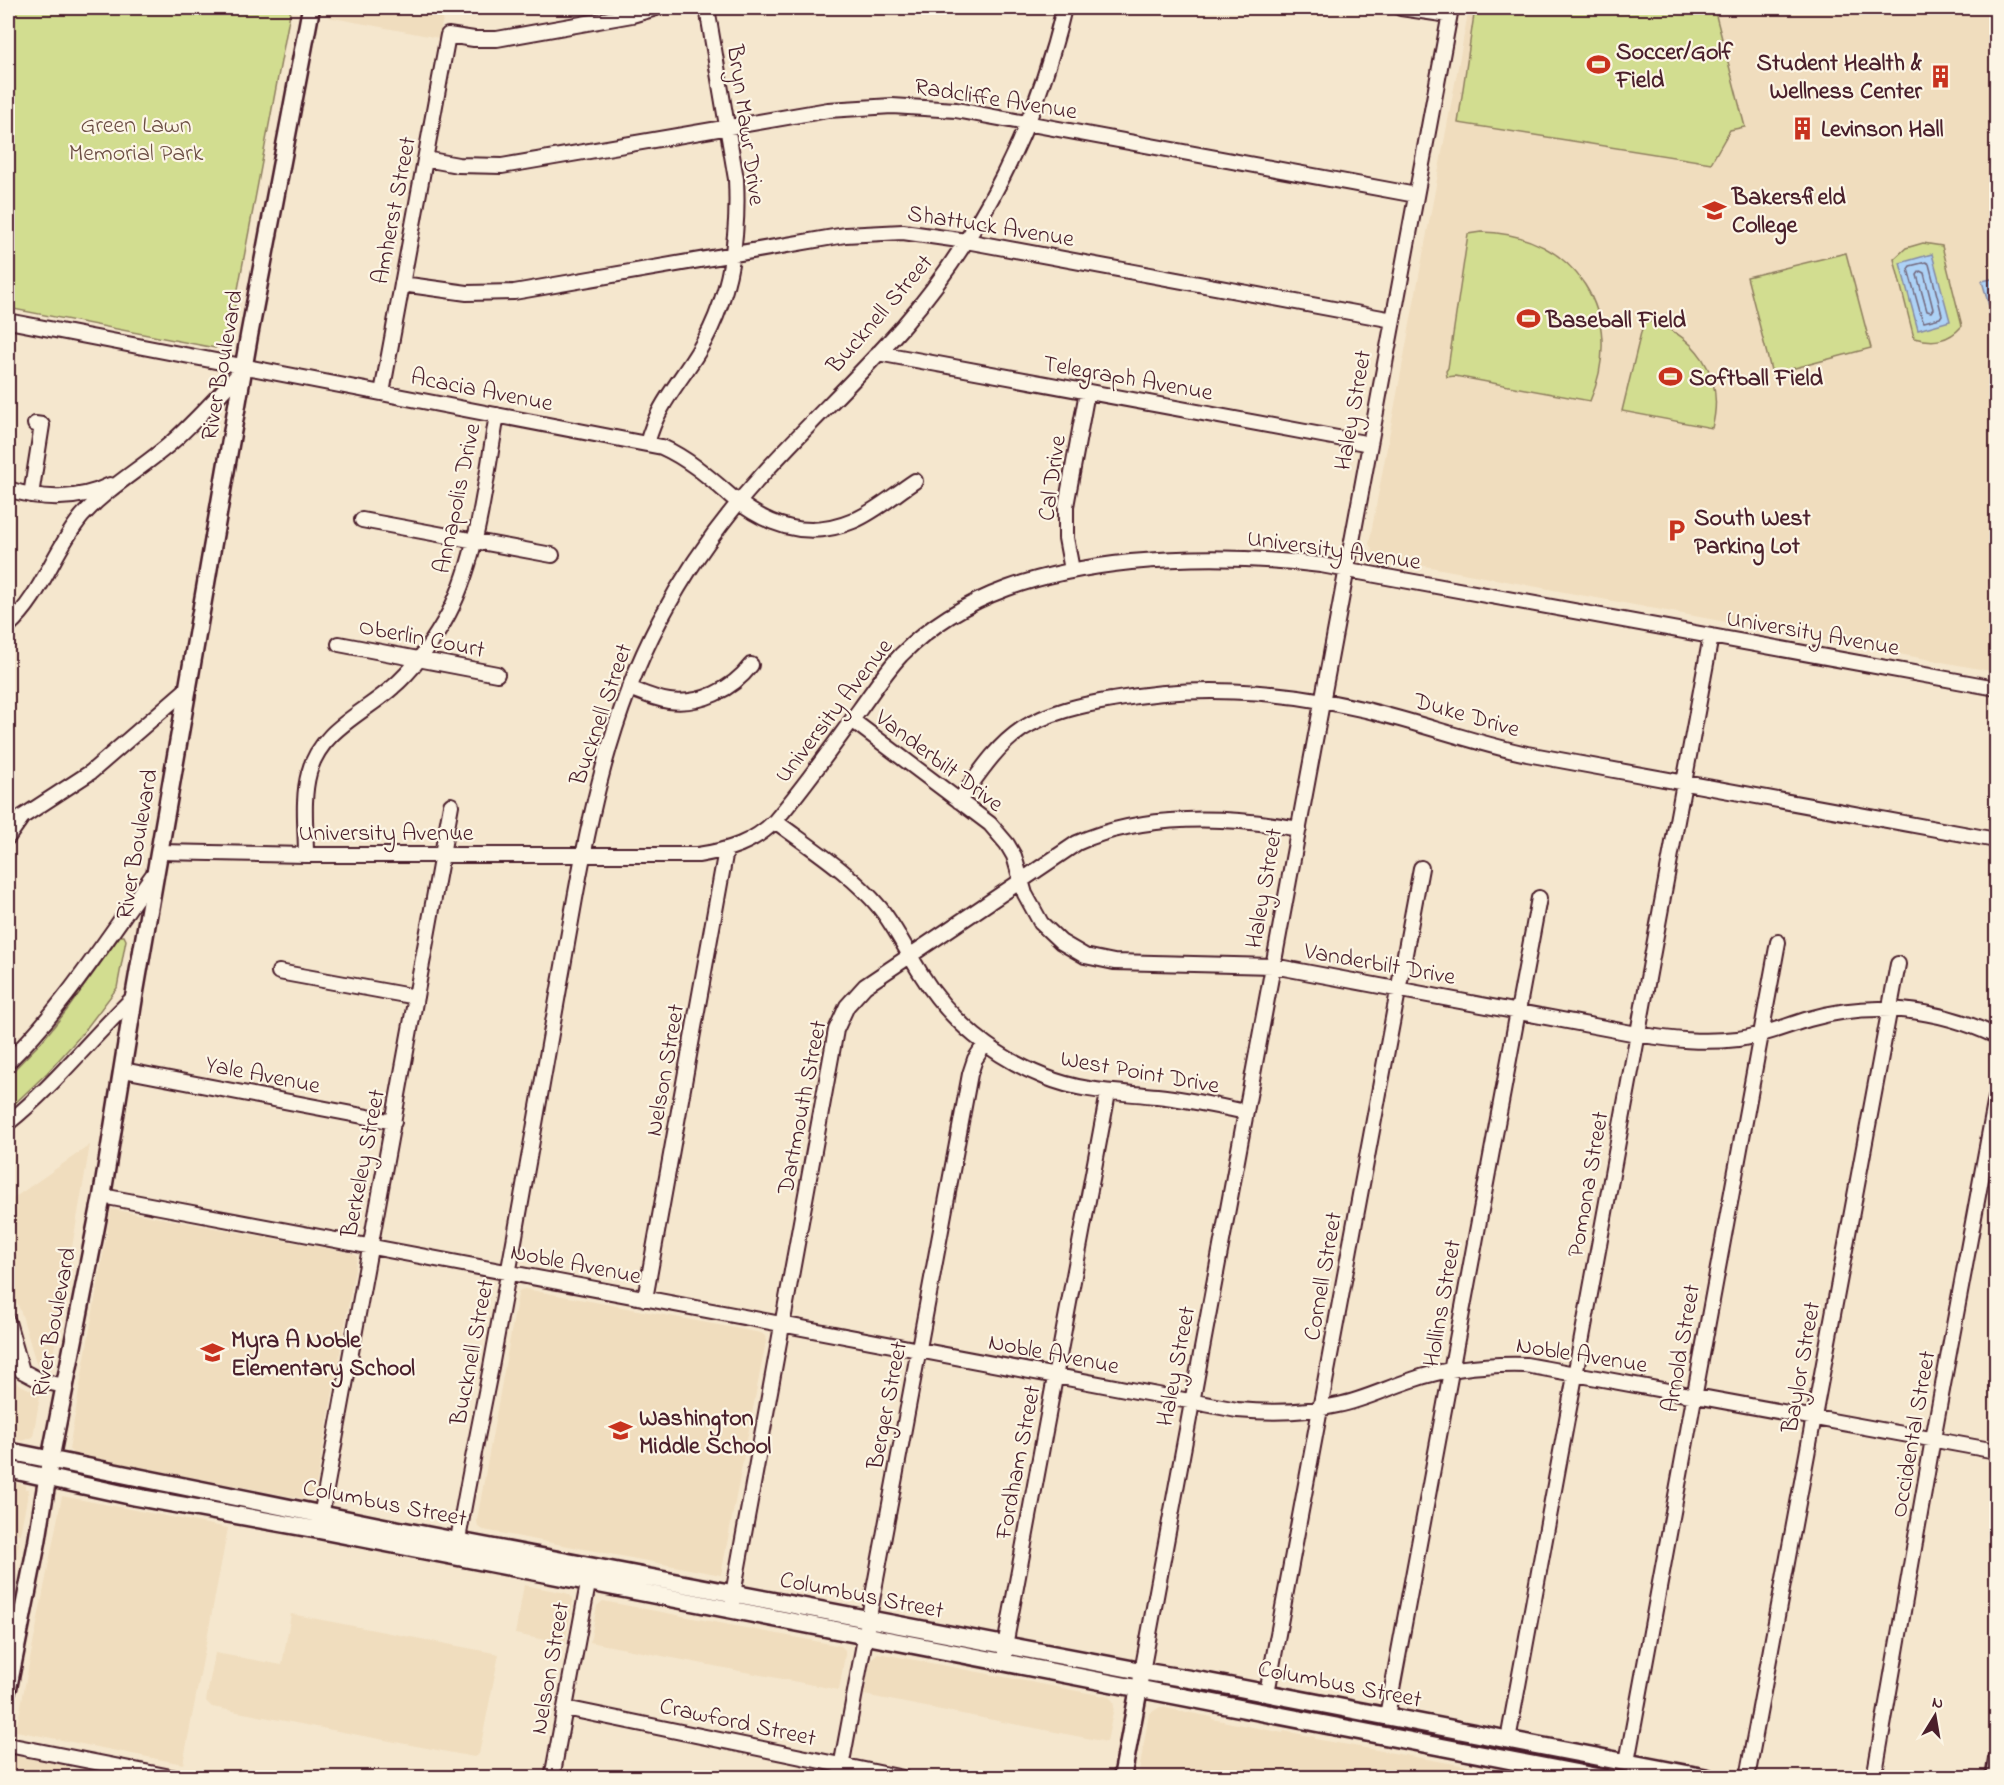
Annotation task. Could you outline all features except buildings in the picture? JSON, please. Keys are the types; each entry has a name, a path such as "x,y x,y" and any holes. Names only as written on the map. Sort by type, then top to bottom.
{"main road":[{"name":"River Boulevard","path":"8,1688 14,1618 37,1542 50,1461 102,1196 159,852 311,8"},
{"name":"Columbus Street","path":"8,1452 320,1522 733,1603 865,1637 1602,1778"},
{"name":"Columbus Street","path":"8,1469 47,1479 320,1522"},
{"name":"Columbus Street","path":"733,1603 868,1619 1708,1778"},
{"name":"Haley Street","path":"1122,1778 1139,1688"},
{"path":"1264,1713 1267,1693"},
{"path":"1383,1736 1387,1716"},
{"path":"1506,1759 1508,1740"}],"street":[{"name":"Amherst Street","path":"381,393 448,35 474,39 497,39 632,15 656,8"},
{"name":"Bryn Mawr Drive","path":"646,444 658,411 687,370 711,326 721,302 733,255 737,204 736,179 707,8"},
{"name":"Bucknell Street","path":"457,1549 583,855 602,767 629,688 652,637 698,556 739,502 878,353 928,295 966,241 1004,174 1027,123 1053,50 1064,8"},
{"path":"1401,8 1450,11"},
{"name":"Haley Street","path":"1139,1688 1450,11"},
{"name":"Radcliffe Avenue","path":"425,159 458,165 502,166 828,110 892,106 956,110 1416,195"},
{"name":"Shattuck Avenue","path":"402,284 467,293 514,292 845,236 874,233 922,234 1393,320"},
{"name":"Acacia Avenue","path":"8,321 646,444 677,453 752,513 777,525 808,530 825,529 855,520 915,481"},
{"name":"Telegraph Avenue","path":"878,353 1370,444"},
{"path":"8,489 56,498 102,489 147,462 177,437 245,367"},
{"name":"Cal Drive","path":"1072,570 1065,523 1088,392"},
{"name":"Annapolis Drive","path":"306,855 306,787 314,758 329,736 396,685 419,659 445,620 455,600 464,578 474,540 497,415"},
{"path":"31,495 42,425 36,424"},
{"path":"8,626 33,598 57,553 82,517 95,502 123,478"},
{"path":"362,520 552,555"},
{"name":"University Avenue","path":"159,852 306,855 698,855 726,850 756,838 775,821 891,666 933,626 981,598 1015,584 1072,570 1158,560 1222,557 1288,561 1347,570 1996,688"},
{"name":"Pomona Street","path":"1508,1740 1710,636"},
{"name":"Oberlin Court","path":"339,644 497,674"},
{"path":"629,688 669,701 700,699 726,688 751,665"},
{"path":"8,824 91,772 189,687"},
{"name":"Duke Drive","path":"959,801 994,754 1008,740 1036,721 1070,709 1125,697 1192,691 1258,693 1322,702 1399,718 1504,750 1996,840"},
{"name":"Vanderbilt Drive","path":"852,720 999,833 1014,856 1032,910 1041,923 1061,942 1085,956 1114,962 1273,966 1637,1034 1695,1042 1761,1035 1835,1013 1889,1009 1911,1010 1948,1017 1996,1036"},
{"name":"Berkeley Street","path":"320,1522 450,805"},
{"path":"8,837 22,817"},
{"name":"Dartmouth Street","path":"733,1603 836,1030 840,1018 855,995 910,955 1077,843 1131,827 1179,821 1218,819 1299,829"},
{"name":"West Point Drive","path":"775,821 866,893 894,927 936,996 985,1044 1022,1067 1067,1085 1108,1093 1155,1096 1246,1112"},
{"name":"Nelson Street","path":"645,1299 726,850"},
{"name":"Cornell Street","path":"1267,1693 1421,868"},
{"path":"8,1062 68,991 156,870"},
{"name":"Hollins Street","path":"1387,1716 1539,898"},
{"name":"Arnold Street","path":"1627,1762 1778,942"},
{"name":"Baylor Street","path":"1747,1778 1898,964"},
{"path":"279,972 416,997"},
{"path":"8,1123 58,1077 101,1028 134,997"},
{"name":"Berger Street","path":"840,1772 970,1074 975,1059 985,1044"},
{"name":"Yale Avenue","path":"123,1070 394,1122"},
{"name":"Fordham Street","path":"1005,1663 1005,1646 1108,1093"},
{"name":"Occidental Street","path":"1874,1778 1996,1098"},
{"name":"Noble Avenue","path":"102,1196 1056,1377 1262,1412 1321,1409 1364,1398 1412,1380 1452,1369 1512,1365 1575,1373 1996,1451"},
{"path":"8,1322 22,1371 41,1381 66,1386"},
{"name":"Nelson Street","path":"552,1778 589,1574"},
{"name":"Crawford Street","path":"565,1707 840,1772 903,1778"},
{"path":"8,1745 176,1778"},
{"path":"1993,1778 1996,1759"}],"shaded area":[{"path":"330,8 445,8 439,38 328,17"},
{"name":"Bakersfield College","path":"1469,8 1996,8 1996,672 1376,557 1369,544"},
{"path":"90,1145 52,1361 47,1367 41,1368 36,1363 22,1315 8,1280 8,1202"},
{"name":"Myra A Noble Elementary School","path":"111,1209 356,1255 315,1492 305,1499 74,1455 69,1449"},
{"name":"Washington Middle School","path":"525,1289 761,1333 765,1336 766,1341 721,1575 478,1527 477,1520 518,1294 520,1290"},
{"path":"8,1376 40,1396 33,1437 23,1441 8,1437"},
{"path":"8,1481 25,1485 25,1489 29,1489 20,1534 8,1531"},
{"path":"62,1496 228,1528 183,1764 16,1731"},
{"path":"8,1540 19,1542 8,1600"},
{"path":"524,1585 571,1596 573,1602 565,1644 515,1634"},
{"path":"603,1601 841,1646 845,1650 845,1655 839,1690 590,1642 597,1606"},
{"path":"291,1614 499,1654 479,1754 474,1757 212,1707 206,1701 215,1653 282,1665"},
{"path":"878,1653 1109,1697 1114,1707 1107,1742 864,1695 871,1659"},
{"path":"1160,1707 1283,1733 1284,1731 1315,1737 1315,1739 1527,1777 1138,1777 1149,1714"},
{"path":"11,1755 68,1766 66,1777 8,1777"}],"green space":[{"name":"Green Lawn Memorial Park","path":"8,8 291,8 229,337 215,348 8,308"},
{"name":"Soccer/Golf Field","path":"1475,8 1714,8 1745,127 1730,130 1711,163 1458,123"},
{"name":"Baseball Field","path":"1481,232 1514,236 1543,247 1567,264 1585,285 1597,310 1602,339 1600,369 1590,401 1455,376 1447,377 1446,371 1468,234"},
{"path":"1923,243 1942,246 1962,326 1940,340 1914,338 1894,259 1906,248"},
{"path":"1846,253 1871,348 1772,374 1747,277"},
{"name":"Softball Field","path":"1644,320 1678,335 1692,346 1702,359 1710,374 1714,390 1715,408 1712,428 1622,411"},
{"path":"120,936 124,936 126,940 117,988 82,1034 47,1073 8,1110 8,1076 43,1040 67,1010"}],"water":[{"path":"1932,254 1950,321 1918,330 1900,263"},
{"path":"1996,278 1996,304 1989,306 1982,281"}],"place":[{"name":"Soccer/Golf Field","path":"1598,65"},
{"name":"Student Health & Wellness Center","path":"1940,76"},
{"name":"Levinson Hall","path":"1803,128"},
{"name":"Bakersfield College","path":"1714,210"},
{"name":"Baseball Field","path":"1528,319"},
{"name":"Softball Field","path":"1671,377"},
{"name":"South West Parking Lot","path":"1676,531"},
{"name":"Myra A Noble Elementary School","path":"213,1353"},
{"name":"Washington Middle School","path":"621,1431"}]}
